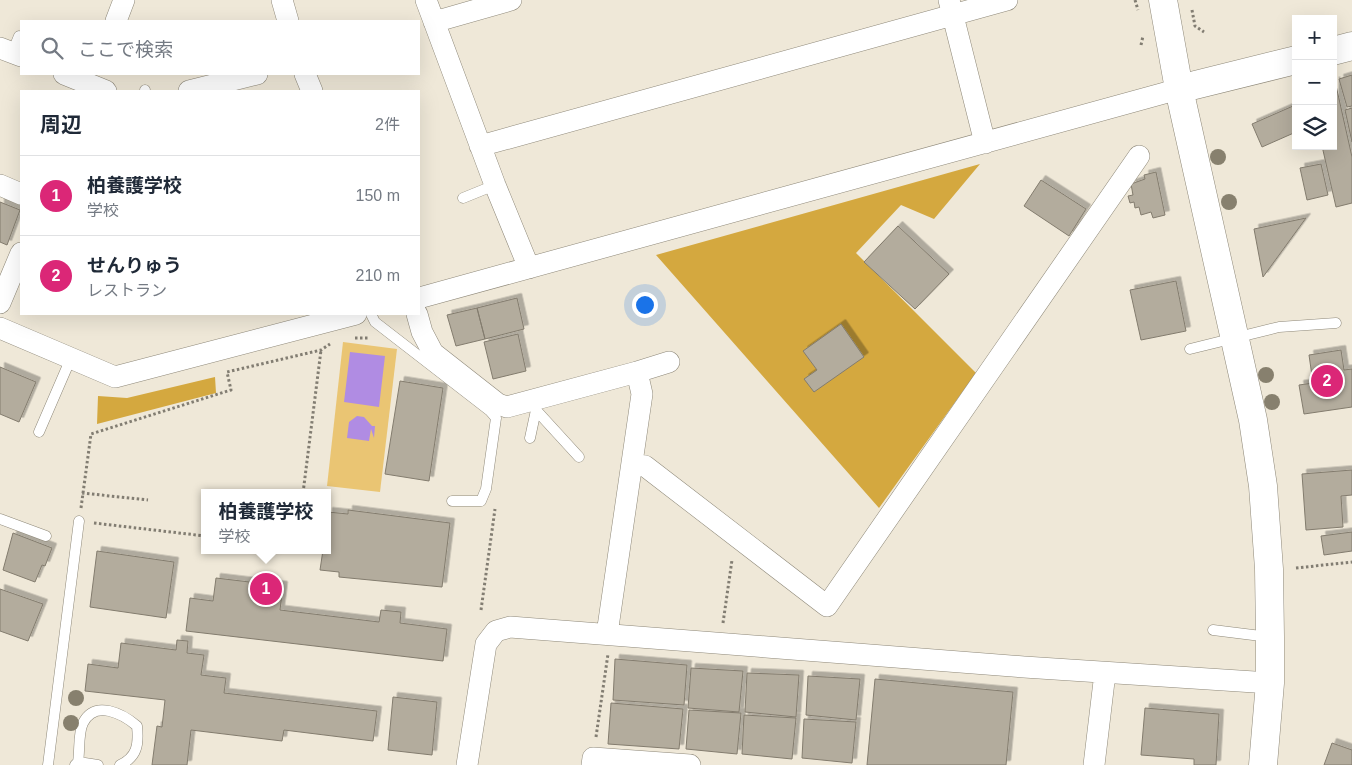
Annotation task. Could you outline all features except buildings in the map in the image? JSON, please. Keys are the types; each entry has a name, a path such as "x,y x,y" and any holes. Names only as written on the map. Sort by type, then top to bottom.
{"street":[{"path":"116,20 124,0"},
{"path":"282,0 288,20"},
{"path":"426,0 480,146 529,268"},
{"path":"434,22 511,0"},
{"path":"480,146 950,7 1007,0"},
{"path":"1163,0 1179,89 1236,337 1253,420 1263,486 1269,568 1270,637 1270,682 1263,765"},
{"path":"950,7 985,143"},
{"path":"1337,50 1352,46"},
{"path":"420,298 1179,89 1292,61"},
{"path":"67,75 95,85"},
{"path":"200,90 253,75"},
{"path":"305,75 312,90"},
{"path":"632,464 645,466 827,606 1034,302 1139,156"},
{"path":"0,185 20,194"},
{"path":"0,303 20,254"},
{"path":"0,328 115,377 352,315"},
{"path":"417,315 422,332 433,353 498,404 507,407 534,405 669,362"},
{"path":"607,634 642,394 637,372"},
{"path":"467,765 486,644 496,631 510,626 1105,672 1270,682"},
{"path":"1094,765 1105,672"},
{"path":"593,761 690,765"}],"lane":[{"path":"463,198 495,185"},
{"path":"372,315 374,322 490,411 496,418 486,489 481,501 452,500"},
{"path":"1190,349 1279,327 1336,323"},
{"path":"39,432 71,358"},
{"path":"530,438 534,405"},
{"path":"534,405 579,457"},
{"path":"0,519 46,536"},
{"path":"48,765 79,522"},
{"path":"1213,630 1270,637"},
{"path":"98,765 77,764 83,723 92,713 110,710 137,726 136,751 128,761 120,765"}],"path":[{"path":"1192,9 1196,26 1204,32"},
{"path":"350,338 380,338 386,331"},
{"path":"201,536 79,522 92,434 231,390 227,372 321,350 334,342"},
{"path":"304,489 321,350"},
{"path":"82,493 148,500"},
{"path":"722,631 735,535"},
{"path":"1296,568 1352,562"},
{"path":"593,761 608,650 607,634"}],"shaded area":[{"path":"980,164 934,219 901,205 856,253 976,373 879,508 656,255"},
{"path":"343,342 397,349 380,492 327,486"},
{"path":"350,352 385,356 379,407 344,402"},
{"path":"215,377 216,393 97,424 98,396 127,398"},
{"path":"357,416 364,417 372,426 375,426 374,438 371,429 369,441 347,438 349,422"}],"place":[{"name":"せんりゅう","path":"1327,381"},
{"name":"柏養護学校","path":"266,589"}]}
